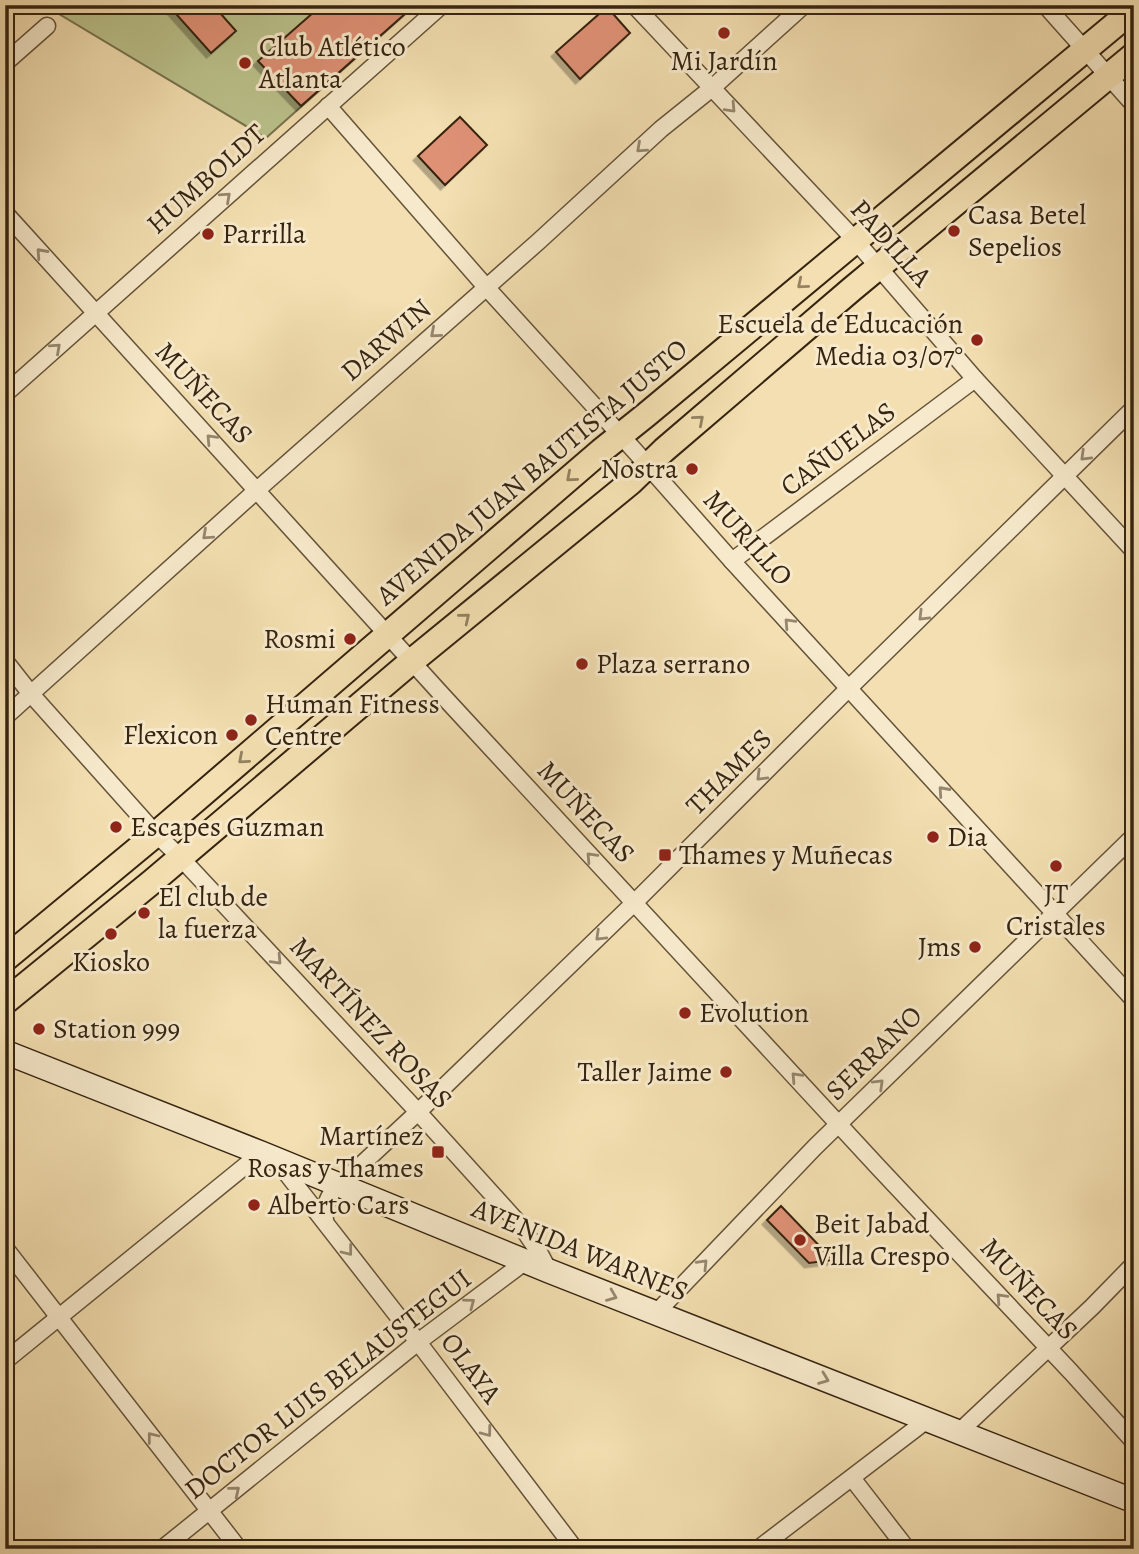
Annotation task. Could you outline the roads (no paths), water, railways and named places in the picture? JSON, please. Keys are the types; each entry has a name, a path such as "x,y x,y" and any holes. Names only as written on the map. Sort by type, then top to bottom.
{"main road":[{"name":"AVENIDA JUAN BAUTISTA JUSTO","path":"5,958 156,834 620,435 1134,9"},
{"path":"5,1002 649,466 664,450 878,268 1134,55"},
{"name":"AVENIDA WARNES","path":"5,1052 549,1271 1134,1501"}],"street":[{"name":"HUMBOLDT","path":"5,394 442,5"},
{"name":"PADILLA","path":"634,5 855,240 975,379 1134,551"},
{"name":"DARWIN","path":"5,717 804,5"},
{"path":"1045,5 1134,105"},
{"path":"5,63 47,26"},
{"name":"MURILLO","path":"328,106 732,561 1134,1000"},
{"name":"MUÑECAS","path":"5,213 634,903 1134,1442"},
{"name":"CAÑUELAS","path":"732,561 975,379"},
{"name":"THAMES","path":"350,1189 357,1169 634,903 1134,408"},
{"name":"MARTÍNEZ ROSAS","path":"5,661 31,694 156,834 418,1112 522,1227 549,1271"},
{"name":"SERRANO","path":"656,1313 839,1124 1134,836"},
{"path":"5,1361 268,1156"},
{"name":"OLAYA","path":"268,1156 325,1221 575,1549"},
{"path":"325,1221 324,1210 332,1192 350,1189"},
{"path":"5,1248 239,1549"},
{"name":"DOCTOR LUIS BELAUSTEGUI","path":"162,1549 418,1342 526,1261"},
{"path":"958,1432 1092,1307 1134,1264"},
{"path":"758,1549 927,1420"},
{"path":"852,1478 907,1549"}],"place":[{"name":"Mi Jardín","path":"724,33"},
{"name":"Club Atlético Atlanta","path":"245,63"},
{"name":"Casa Betel Sepelios","path":"954,231"},
{"name":"Parrilla","path":"208,234"},
{"name":"Escuela de Educación Media 03/07°","path":"977,340"},
{"name":"Nostra","path":"692,469"},
{"name":"Rosmi","path":"350,639"},
{"name":"Plaza serrano","path":"582,664"},
{"name":"Human Fitness Centre","path":"251,720"},
{"name":"Flexicon","path":"232,735"},
{"name":"Escapes Guzman","path":"116,827"},
{"name":"Dia","path":"933,837"},
{"name":"Thames y Muñecas","path":"665,855"},
{"name":"JT Cristales","path":"1056,866"},
{"name":"El club de la fuerza","path":"144,913"},
{"name":"Kiosko","path":"111,934"},
{"name":"Jms","path":"975,947"},
{"name":"Evolution","path":"685,1013"},
{"name":"Station 999","path":"39,1029"},
{"name":"Taller Jaime","path":"726,1072"},
{"name":"Martínez Rosas y Thames","path":"438,1152"},
{"name":"Alberto Cars","path":"254,1205"},
{"name":"Beit Jabad Villa Crespo","path":"800,1240"}]}
